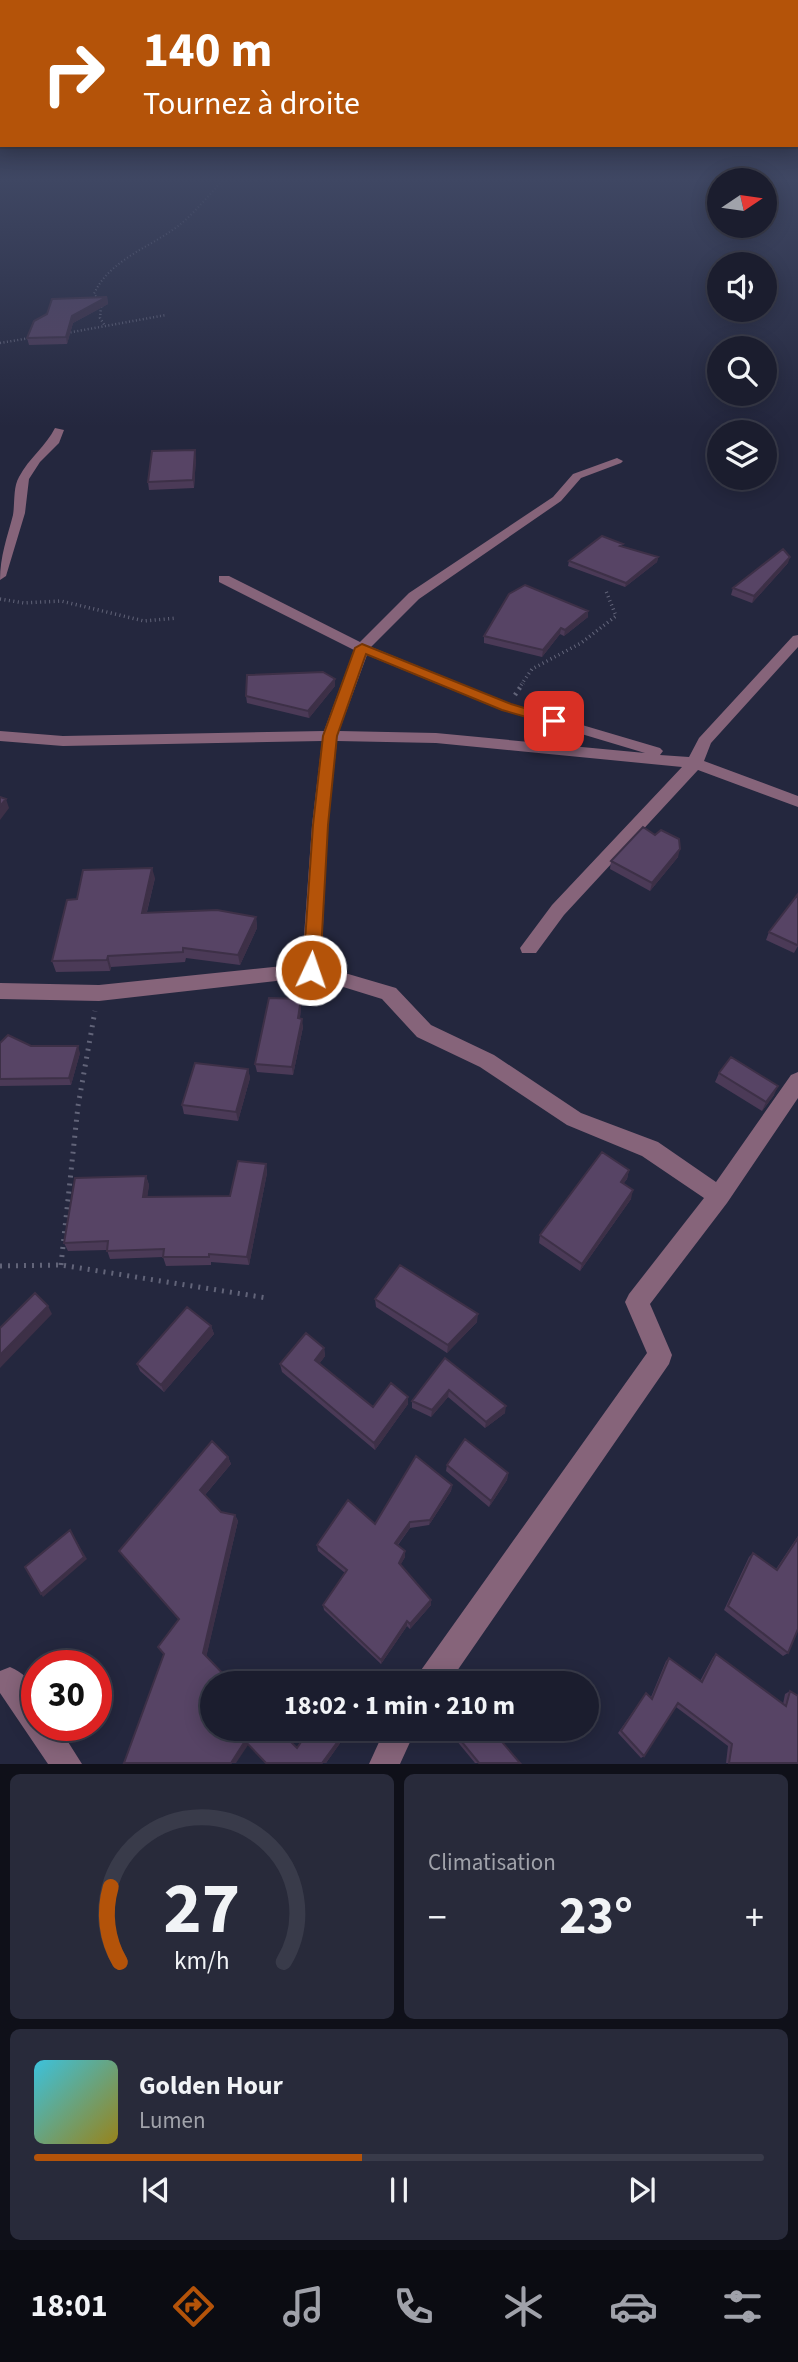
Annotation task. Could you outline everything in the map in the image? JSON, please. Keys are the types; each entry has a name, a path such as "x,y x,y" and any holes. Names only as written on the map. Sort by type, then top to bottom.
{"street":[{"path":"0,576 19,513 23,479 36,460 55,441 60,430"},
{"path":"311,970 320,825 330,736 362,648 414,596 557,499 577,476 617,461"},
{"path":"223,579 362,648 506,707 695,763 798,802"},
{"path":"529,948 558,910 695,763 704,741 798,639"},
{"path":"0,736 63,741 330,736 436,737 695,763"},
{"path":"0,991 99,993 311,970 388,993 424,1031 487,1061 573,1119 649,1149 719,1196"},
{"path":"439,1671 660,1355 637,1302 719,1196 798,1081"},
{"path":"10,1682 21,1697"},
{"path":"51,1741 66,1763"},
{"path":"384,1763 395,1741"}],"path":[{"path":"105,326 100,318 101,301 94,294 98,282 124,262"},
{"path":"68,332 166,315"},
{"path":"0,343 41,337"},
{"path":"506,707 532,669 581,643 616,616 606,591"},
{"path":"0,600 24,603 61,601 144,621 177,618"},
{"path":"61,1265 78,1106 99,993"},
{"path":"0,1266 61,1265 267,1298"}],"building":[{"path":"107,297 72,316 66,337 27,338 34,321 47,314 52,299"},
{"path":"195,450 193,480 148,482 152,451"},
{"path":"602,536 623,544 620,546 658,557 626,583 569,561"},
{"path":"783,549 790,557 754,596 733,588"},
{"path":"525,585 588,611 565,630 561,628 543,650 484,636 509,594"},
{"path":"323,672 335,679 308,711 246,696 247,675"},
{"path":"643,827 655,835 661,830 679,839 680,849 652,883 611,861"},
{"path":"152,868 142,913 217,910 256,917 238,955 183,948 183,952 108,956 107,960 52,961 67,900 77,899 83,870"},
{"path":"798,894 798,944 797,945 769,932"},
{"path":"269,998 301,999 298,1018 302,1019 292,1067 255,1064"},
{"path":"8,1035 31,1046 78,1046 69,1078 0,1079 0,1043"},
{"path":"731,1057 778,1086 766,1102 719,1073"},
{"path":"195,1063 248,1069 236,1112 182,1105"},
{"path":"602,1152 629,1170 621,1182 633,1190 582,1264 540,1235"},
{"path":"238,1161 266,1164 247,1257 209,1254 209,1257 163,1257 164,1249 107,1251 108,1241 64,1243 75,1178 146,1176 143,1197 230,1196"},
{"path":"400,1265 478,1314 448,1345 375,1299"},
{"path":"35,1293 48,1306 0,1355 0,1328"},
{"path":"187,1307 211,1326 161,1385 137,1364"},
{"path":"306,1333 324,1348 315,1360 373,1407 391,1383 408,1397 374,1443 280,1364"},
{"path":"445,1358 506,1406 486,1422 449,1390 432,1410 412,1401"},
{"path":"465,1439 508,1473 491,1501 447,1465"},
{"path":"212,1441 228,1457 200,1490 221,1512 235,1515 203,1653 220,1671 200,1671 200,1741 245,1741 231,1763 124,1763 164,1654 158,1647 179,1619 119,1551"},
{"path":"416,1456 452,1485 430,1520 410,1522 395,1543 405,1551 399,1563 431,1600 410,1624 407,1621 381,1660 323,1605 347,1570 317,1545 348,1500 375,1524"},
{"path":"70,1530 84,1557 41,1594 25,1567"},
{"path":"798,1538 798,1629 788,1653 728,1606 753,1553 777,1570"},
{"path":"716,1654 786,1706 790,1691 798,1696 798,1763 729,1763 732,1744 678,1703 644,1756 621,1731 646,1693 652,1699 669,1658 702,1682"},
{"path":"245,1741 290,1741 297,1748 302,1741 338,1741 322,1763 266,1763"},
{"path":"461,1741 501,1741 520,1763 479,1763"}],"route":[{"path":"311,970 320,825 330,736 362,648 506,707 554,721"}]}
